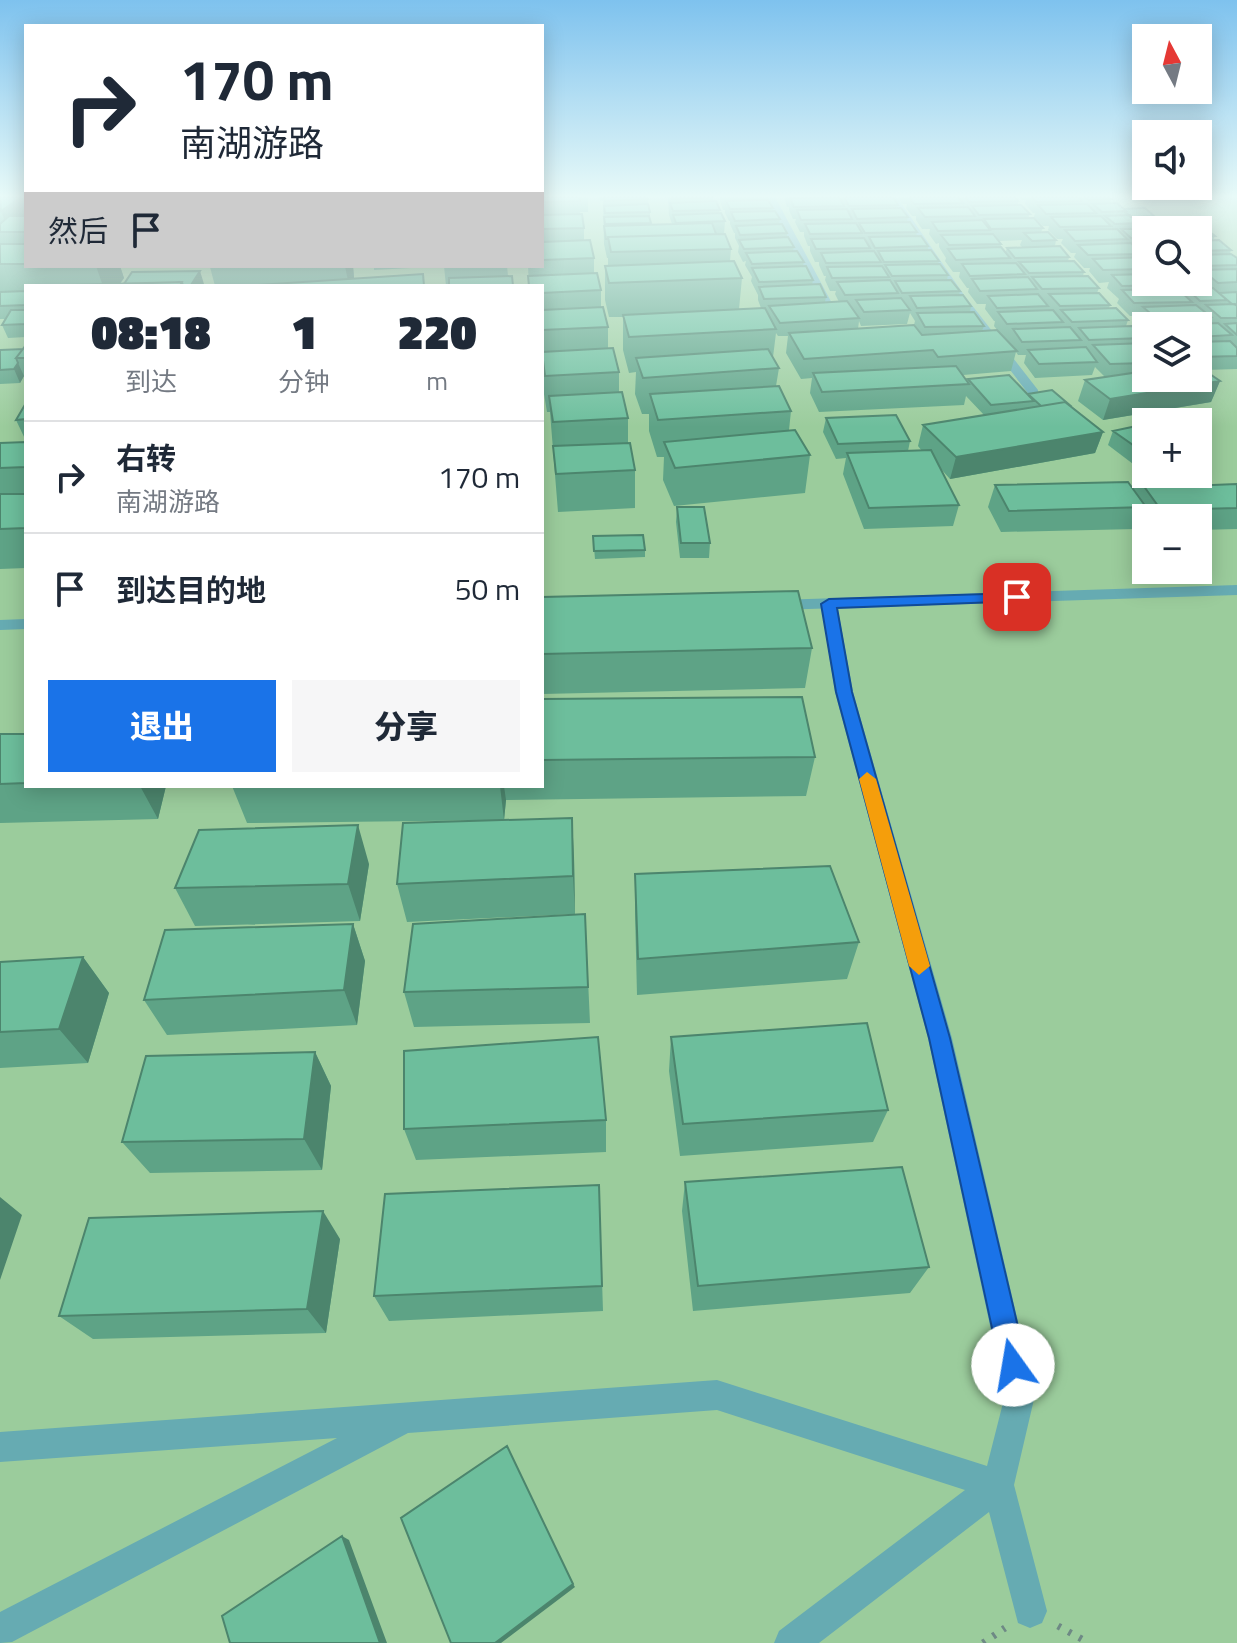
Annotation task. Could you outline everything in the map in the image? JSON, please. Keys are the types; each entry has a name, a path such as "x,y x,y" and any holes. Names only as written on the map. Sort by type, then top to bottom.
{"street":[{"path":"811,274 830,310"},
{"path":"944,274 1034,393"},
{"path":"765,605 1237,590"},
{"path":"829,604 844,692 940,1038 1020,1395 998,1485 1030,1611"},
{"path":"0,625 24,624"},
{"path":"0,1447 717,1395 998,1485"},
{"path":"0,1630 405,1418"},
{"path":"791,1643 998,1485"}],"green space":[{"path":"0,274 1132,274 1132,296 1212,296 1212,274 1237,274 1237,1643 0,1643"}],"building":[{"path":"131,274 198,274 192,284 124,284"},
{"path":"423,274 424,284 272,284"},
{"path":"597,274 601,290 544,293 544,284 529,284 528,276"},
{"path":"607,274 740,274 742,278 609,283"},
{"path":"755,274 810,274 813,280 759,282"},
{"path":"830,274 887,274 889,277 832,278"},
{"path":"891,274 948,275 892,276"},
{"path":"968,274 1025,274 970,276"},
{"path":"1132,274 1132,286 1122,286 1112,275"},
{"path":"1212,274 1237,274 1237,282 1218,283 1212,278"},
{"path":"512,276 513,284 449,284 449,278"},
{"path":"1088,276 1099,288 1042,289 1032,277"},
{"path":"1028,277 1037,289 980,291 972,279"},
{"path":"890,280 898,293 845,295 837,282"},
{"path":"951,280 960,291 902,293 895,281"},
{"path":"182,282 181,284 107,284"},
{"path":"820,284 826,297 764,299 759,287"},
{"path":"1212,288 1227,300 1200,301 1195,296 1212,296"},
{"path":"1122,290 1132,290 1132,296 1186,296 1192,302 1134,303"},
{"path":"24,291 24,305 0,306 0,292"},
{"path":"1237,292 1237,305 1232,304 1219,293"},
{"path":"1099,293 1110,305 1060,306 1049,294"},
{"path":"1038,294 1048,306 997,308 988,296"},
{"path":"963,295 971,306 917,308 910,296"},
{"path":"901,298 910,310 864,312 856,300"},
{"path":"847,301 859,318 780,323 769,306"},
{"path":"1235,304 1237,318 1221,318 1206,305"},
{"path":"1196,305 1205,312 1149,312 1143,307"},
{"path":"603,307 608,327 544,330 544,310"},
{"path":"765,308 776,329 629,337 623,315"},
{"path":"1116,308 1128,320 1072,322 1061,310"},
{"path":"11,310 24,310 24,324 2,325"},
{"path":"1053,310 1063,322 1007,324 998,312"},
{"path":"974,312 984,326 925,327 917,313"},
{"path":"1212,323 1218,323 1232,335 1212,336"},
{"path":"1237,323 1237,335 1225,324"},
{"path":"914,325 922,335 997,330 1017,351 938,357 933,350 804,359 789,333"},
{"path":"1132,326 1132,338 1089,340 1079,328"},
{"path":"1070,327 1081,340 1022,342 1013,329"},
{"path":"1230,341 1237,348 1237,356 1212,357 1212,342"},
{"path":"1132,344 1132,363 1110,364 1093,345"},
{"path":"1086,347 1097,362 1039,364 1028,350"},
{"path":"24,348 24,358 16,358"},
{"path":"613,348 619,372 545,376 544,352"},
{"path":"23,349 16,358 18,363 14,369 0,370 0,350"},
{"path":"768,349 779,368 643,378 636,358"},
{"path":"956,366 969,384 822,392 813,373"},
{"path":"1132,373 1132,392 1153,392 1110,399 1085,380"},
{"path":"1009,375 1034,401 991,405 968,379"},
{"path":"779,386 791,411 658,420 650,394"},
{"path":"1052,390 1072,407 1065,402 1041,406 1028,394"},
{"path":"622,392 628,418 553,422 549,396"},
{"path":"1065,402 1103,432 956,457 923,425"},
{"path":"24,406 24,419 16,420"},
{"path":"896,415 910,441 838,444 826,418"},
{"path":"1132,427 1132,444 1113,431"},
{"path":"795,430 810,455 675,468 664,442"},
{"path":"24,442 24,467 0,468 0,443"},
{"path":"630,443 635,470 556,474 553,446"},
{"path":"931,450 959,505 869,508 847,453"},
{"path":"1128,482 1144,504 1132,504 1132,507 1009,511 995,485"},
{"path":"1237,484 1237,508 1212,509 1212,504 1157,504 1145,488 1212,488 1212,485"},
{"path":"0,494 24,494 24,528 0,529"},
{"path":"677,507 704,507 710,543 681,543"},
{"path":"643,535 645,550 594,551 593,536"},
{"path":"798,591 812,648 544,654 544,597"},
{"path":"802,697 815,757 544,760 544,699"},
{"path":"0,734 24,734 24,783 0,784"},
{"path":"572,818 573,876 397,884 403,823"},
{"path":"358,825 348,884 175,888 199,830"},
{"path":"830,866 859,942 638,959 635,874"},
{"path":"585,914 588,987 404,992 413,924"},
{"path":"353,924 344,990 144,1000 165,930"},
{"path":"83,957 59,1029 0,1032 0,962"},
{"path":"867,1023 888,1110 683,1124 671,1037"},
{"path":"598,1037 606,1120 404,1129 404,1051"},
{"path":"315,1052 304,1139 122,1142 146,1056"},
{"path":"902,1167 929,1267 698,1286 685,1182"},
{"path":"599,1185 602,1286 374,1296 385,1194"},
{"path":"323,1211 307,1309 59,1316 89,1218"},
{"path":"507,1446 573,1584 495,1643 451,1643 401,1518"},
{"path":"342,1536 380,1643 230,1643 222,1616"}],"slow traffic":[{"path":"867,779 919,966"}],"route":[{"path":"1013,1365 940,1038 844,692 829,604 1017,597"}]}
